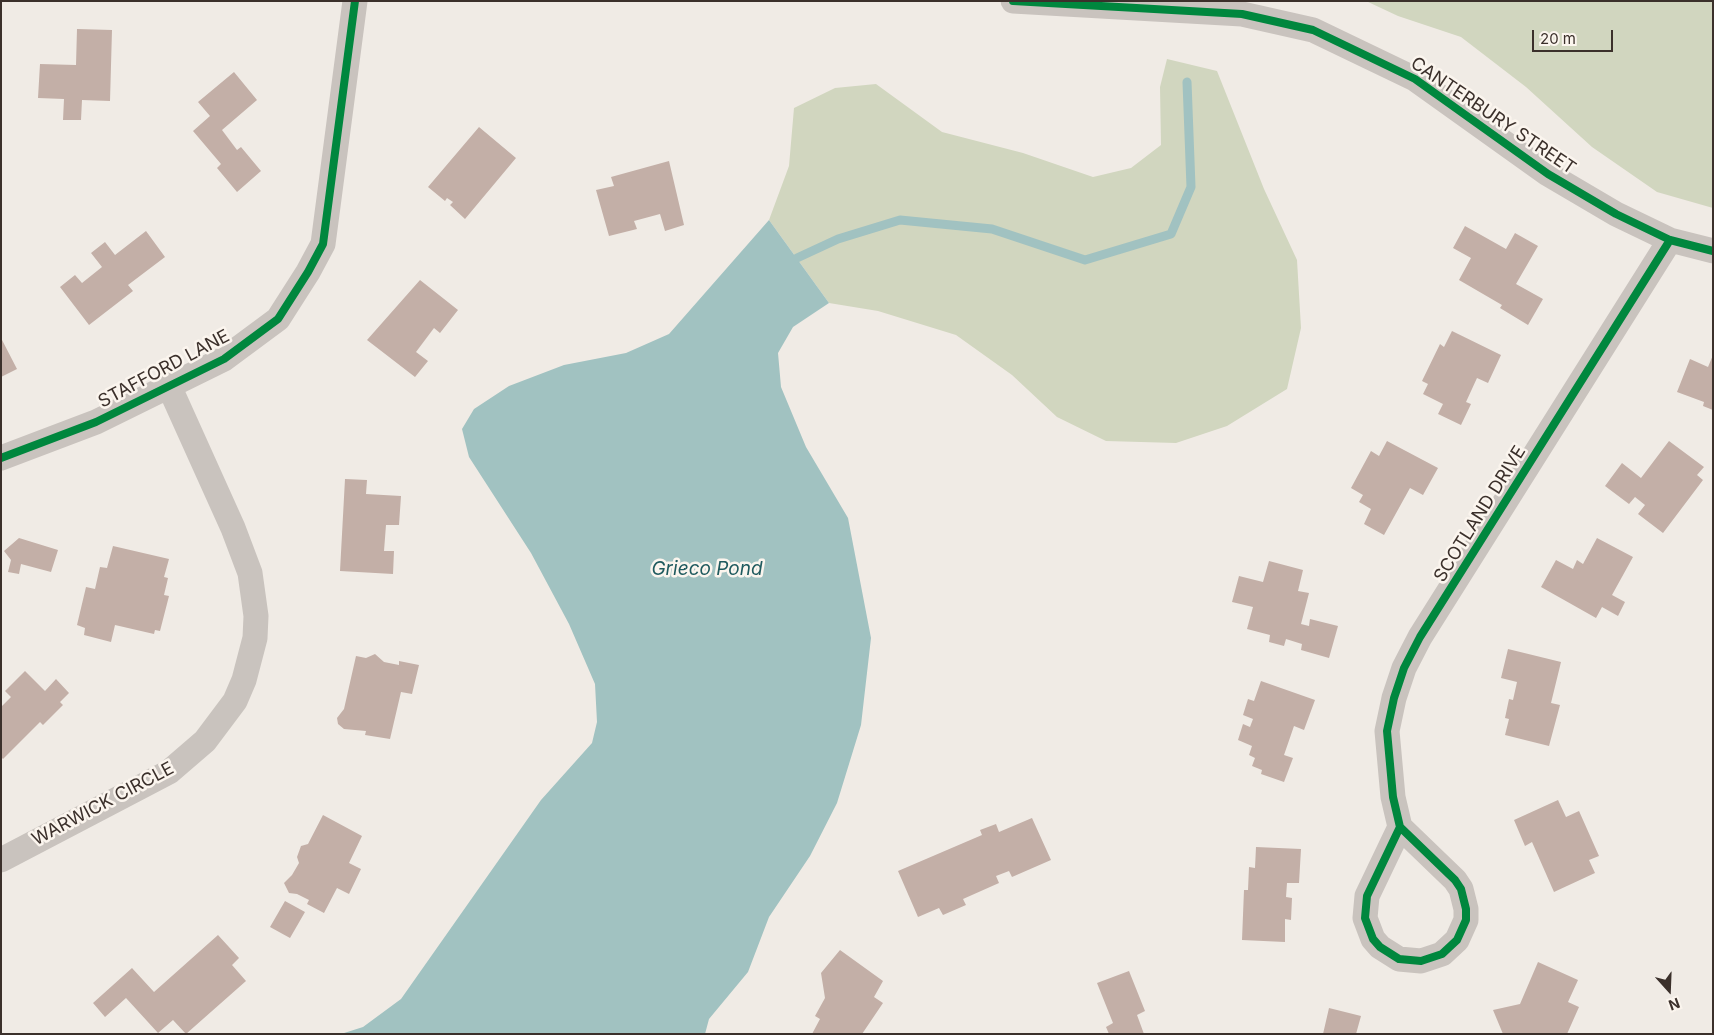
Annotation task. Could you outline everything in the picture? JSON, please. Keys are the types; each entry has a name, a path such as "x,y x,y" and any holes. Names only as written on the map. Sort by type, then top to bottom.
{"street":[{"name":"STAFFORD LANE","path":"1,458 96,422 224,359 278,319 308,272 323,244 355,1"},
{"name":"CANTERBURY STREET","path":"1013,1 1242,14 1313,30 1414,78 1548,174 1616,214 1670,240 1713,250"},
{"name":"SCOTLAND DRIVE","path":"1400,827 1393,797 1386,731 1404,668 1426,628 1670,240"},
{"name":"WARWICK CIRCLE","path":"1,860 169,772 206,741 235,701 244,680 255,638 255,609 250,573 234,528 169,386"},
{"path":"1400,827 1456,880 1465,899 1466,920 1457,940 1442,954 1421,961 1399,959 1380,947 1370,934 1365,918 1367,896 1400,827"}],"green space":[{"path":"1366,1 1713,1 1713,208 1657,192 1592,147 1526,87 1461,37 1398,16"},
{"path":"1167,59 1217,71 1264,189 1297,260 1301,328 1287,389 1227,426 1176,443 1106,441 1057,417 1012,375 956,335 878,311 829,303 769,220 789,166 794,108 835,88 876,84 942,132 1023,153 1093,177 1131,168 1161,145 1160,87"}],"water":[{"name":"Grieco Pond","path":"769,220 829,303 793,327 778,353 781,387 806,447 848,518 871,638 861,725 837,803 810,856 769,917 748,972 709,1019 705,1034 341,1034 363,1027 401,999 541,800 592,743 597,722 595,684 569,624 531,553 469,457 462,429 474,409 509,386 564,365 626,353 669,334"}],"building":[{"path":"77,29 112,30 110,101 82,100 81,120 63,120 64,99 38,98 40,64 76,65"},
{"path":"234,72 257,100 222,130 237,150 241,147 261,171 237,192 217,168 221,164 193,131 210,116 198,102"},
{"path":"479,127 516,158 465,219 450,205 453,202 447,198 445,201 428,187"},
{"path":"669,161 684,225 665,231 660,214 634,221 637,229 609,236 596,190 614,186 611,177"},
{"path":"1465,226 1506,249 1515,233 1538,246 1516,284 1543,299 1528,325 1500,308 1502,305 1459,280 1471,258 1453,248"},
{"path":"146,231 165,257 128,285 133,291 89,325 60,287 75,275 82,283 102,267 91,253 105,242 115,255"},
{"path":"420,280 458,310 440,333 434,328 416,352 428,361 415,377 367,340"},
{"path":"1452,331 1501,355 1488,383 1477,378 1466,402 1471,404 1461,425 1438,414 1443,404 1423,394 1428,384 1422,381 1440,344 1444,347"},
{"path":"1,338 17,369 1,377"},
{"path":"1713,355 1713,410 1703,406 1704,402 1677,392 1690,359 1708,367"},
{"path":"1387,441 1438,468 1423,495 1410,488 1384,535 1364,524 1371,509 1359,502 1363,495 1351,488 1371,451 1379,456"},
{"path":"1669,441 1704,467 1697,475 1703,480 1663,533 1638,514 1645,505 1635,497 1629,504 1605,486 1622,463 1641,478"},
{"path":"345,479 367,480 366,494 401,496 399,525 386,525 384,551 394,551 393,574 340,571"},
{"path":"19,538 58,550 51,572 21,564 19,574 8,572 11,560 4,551"},
{"path":"1597,538 1633,557 1612,595 1625,602 1618,616 1602,607 1596,618 1541,587 1556,560 1573,569 1577,560 1583,564"},
{"path":"113,546 169,559 164,577 168,578 164,595 169,596 160,631 155,630 154,634 115,625 111,642 84,635 85,628 77,625 86,587 95,589 100,567 107,568"},
{"path":"1269,561 1303,570 1298,591 1309,593 1301,624 1309,626 1310,619 1338,626 1329,658 1301,650 1302,644 1286,639 1284,646 1269,642 1270,635 1247,629 1253,607 1232,602 1239,576 1263,582"},
{"path":"1508,649 1561,662 1551,703 1560,705 1549,746 1505,735 1509,719 1505,718 1509,699 1513,700 1517,682 1501,678"},
{"path":"375,654 384,662 399,665 399,661 419,665 412,694 401,692 390,739 365,735 366,731 344,729 338,724 337,718 344,709 356,656 366,658"},
{"path":"25,671 45,691 56,679 69,693 60,702 63,705 43,725 40,722 3,759 1,757 1,707 11,697 5,691"},
{"path":"1261,681 1315,700 1304,730 1294,726 1284,755 1293,758 1284,782 1261,774 1262,770 1252,766 1255,758 1249,755 1252,746 1238,740 1243,724 1250,727 1253,719 1243,715 1248,699 1254,701"},
{"path":"1558,800 1566,817 1579,811 1599,856 1589,860 1595,873 1554,892 1532,842 1525,846 1514,820"},
{"path":"323,815 362,836 349,863 361,869 349,894 337,888 324,913 307,904 309,900 297,894 289,893 284,883 292,875 299,863 297,857 301,846 308,844"},
{"path":"1032,818 1051,860 1012,877 1009,871 996,876 999,883 963,899 966,905 943,915 939,908 918,917 898,871 982,835 980,830 996,824 999,832"},
{"path":"1256,847 1301,849 1299,883 1287,883 1286,897 1292,898 1291,920 1285,919 1285,942 1242,940 1244,890 1248,890 1249,867 1255,868"},
{"path":"285,901 305,912 290,938 270,927"},
{"path":"218,935 239,958 232,965 246,981 186,1034 173,1020 158,1033 126,998 105,1017 93,1003 132,968 154,992"},
{"path":"840,950 883,981 874,997 883,1003 862,1034 812,1034 820,1019 815,1016 825,998 821,973"},
{"path":"1538,962 1578,980 1568,1002 1579,1007 1567,1034 1503,1034 1493,1010 1520,1004"},
{"path":"1129,971 1145,1011 1137,1015 1144,1034 1109,1034 1106,1027 1113,1023 1097,983"},
{"path":"1329,1008 1361,1016 1356,1034 1323,1034"}],"waterway":[{"path":"797,258 838,239 900,220 992,229 1085,260 1171,234 1191,187 1187,82"}],"cycle path":[{"path":"1,458 96,422 224,359 278,319 308,272 323,244 355,1"},
{"path":"1013,1 1242,14 1313,30 1415,79 1548,174 1616,214 1670,240 1713,251"},
{"path":"1400,827 1367,896 1365,918 1373,939 1380,947 1399,959 1421,961 1442,954 1457,940 1466,920 1466,909 1461,889 1455,880 1400,827 1393,797 1387,731 1394,698 1404,668 1420,637 1670,240"}]}
